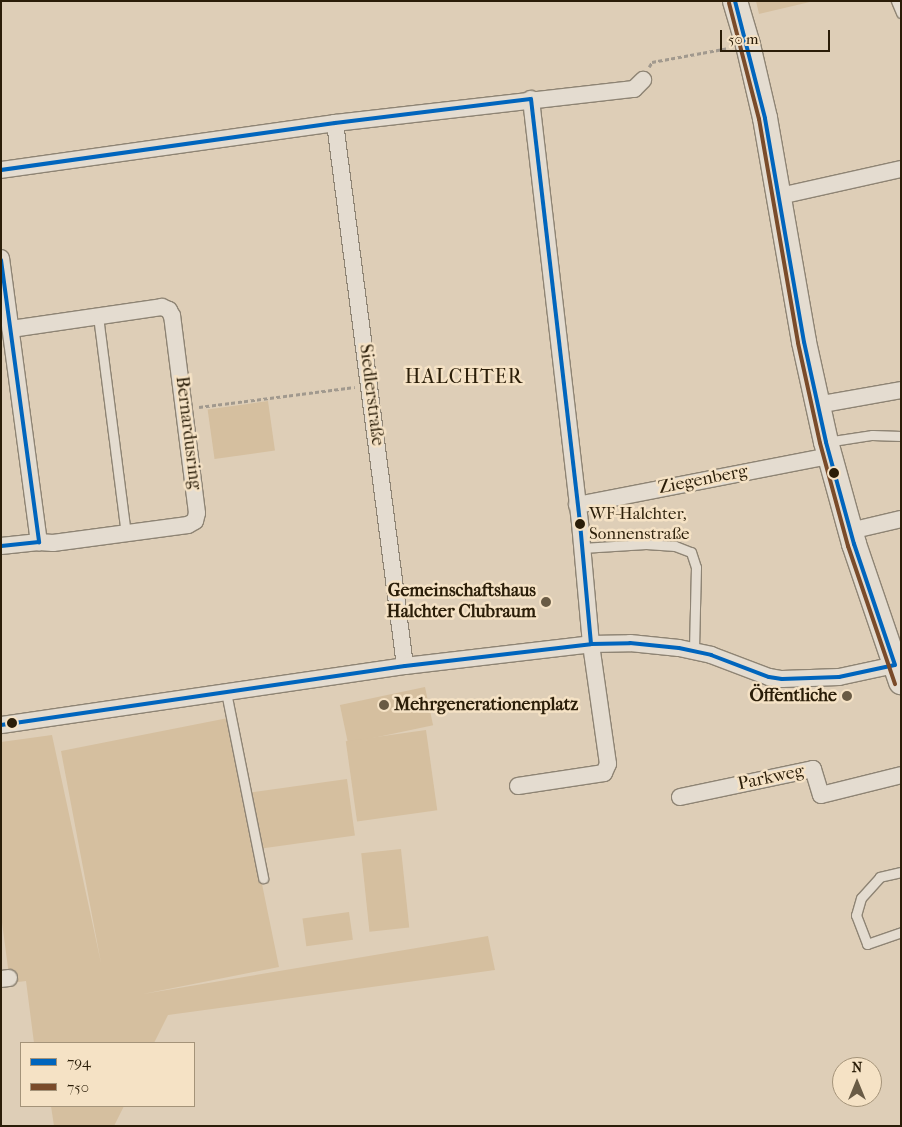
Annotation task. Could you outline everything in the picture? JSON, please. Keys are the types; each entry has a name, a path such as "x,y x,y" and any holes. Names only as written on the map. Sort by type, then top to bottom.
{"main road":[{"path":"735,1 748,45 780,196 817,405 850,531 898,673"}],"street":[{"path":"1,170 335,123 531,99 634,89 642,80"},
{"path":"518,786 604,773 608,764 591,644 582,548 531,99"},
{"name":"Siedlerstraße","path":"335,123 405,666"},
{"path":"780,196 901,169"},
{"path":"1,258 39,542"},
{"name":"Bernardusring","path":"1,546 39,542 54,543 188,525 195,521 197,513 185,409 172,316 169,310 162,307 11,329"},
{"path":"817,405 901,390"},
{"name":"Ziegenberg","path":"576,504 828,449"},
{"path":"850,531 901,519"},
{"path":"1,725 405,666 591,644 630,643 694,650 782,679 898,673"},
{"name":"Parkweg","path":"680,797 813,769 821,795 901,775"}],"lane":[{"path":"896,1 901,13"},
{"path":"98,316 126,534"},
{"path":"828,449 872,435 901,436"},
{"path":"582,548 646,544 675,546 691,552 696,567 694,650"},
{"path":"226,692 263,878"},
{"path":"901,872 880,877 861,898 856,914 867,944 901,932"}],"path":[{"path":"642,80 652,62 748,45"},
{"path":"185,409 369,385"}],"shaded area":[{"path":"756,1 814,1 759,14"},
{"path":"268,401 275,451 215,459 208,409"},
{"path":"425,687 433,725 348,743 340,705"},
{"path":"228,718 279,967 143,994 488,936 495,970 168,1015 154,1042 34,1042 26,981 10,983 1,915 1,742 52,735 101,963 61,751"},
{"path":"426,730 437,810 357,821 346,741"},
{"path":"347,779 355,835 260,849 252,792"},
{"path":"401,849 409,928 369,932 361,853"},
{"path":"349,912 353,940 306,946 302,919"},
{"path":"51,1107 124,1107 114,1126 54,1126"}],"transit line":[{"name":"794","path":"1,725 405,666 591,644 630,643 679,648 711,655 769,677 782,679 839,677 895,665 854,544 826,442 804,342 765,118 735,1"},
{"name":"750","path":"729,3 759,119 798,343 820,443 848,546 895,684"},
{"name":"794","path":"1,170 335,123 531,99 580,523 591,644"},
{"name":"794","path":"1,260 39,542 1,546"}],"place":[{"name":"WF-Halchter, Sonnenstraße","path":"580,524"},
{"name":"Gemeinschaftshaus Halchter Clubraum","path":"546,602"},
{"name":"Öffentliche","path":"847,696"},
{"name":"Mehrgenerationenplatz","path":"384,705"}],"district":[{"name":"HALCHTER","path":"464,376"}]}
